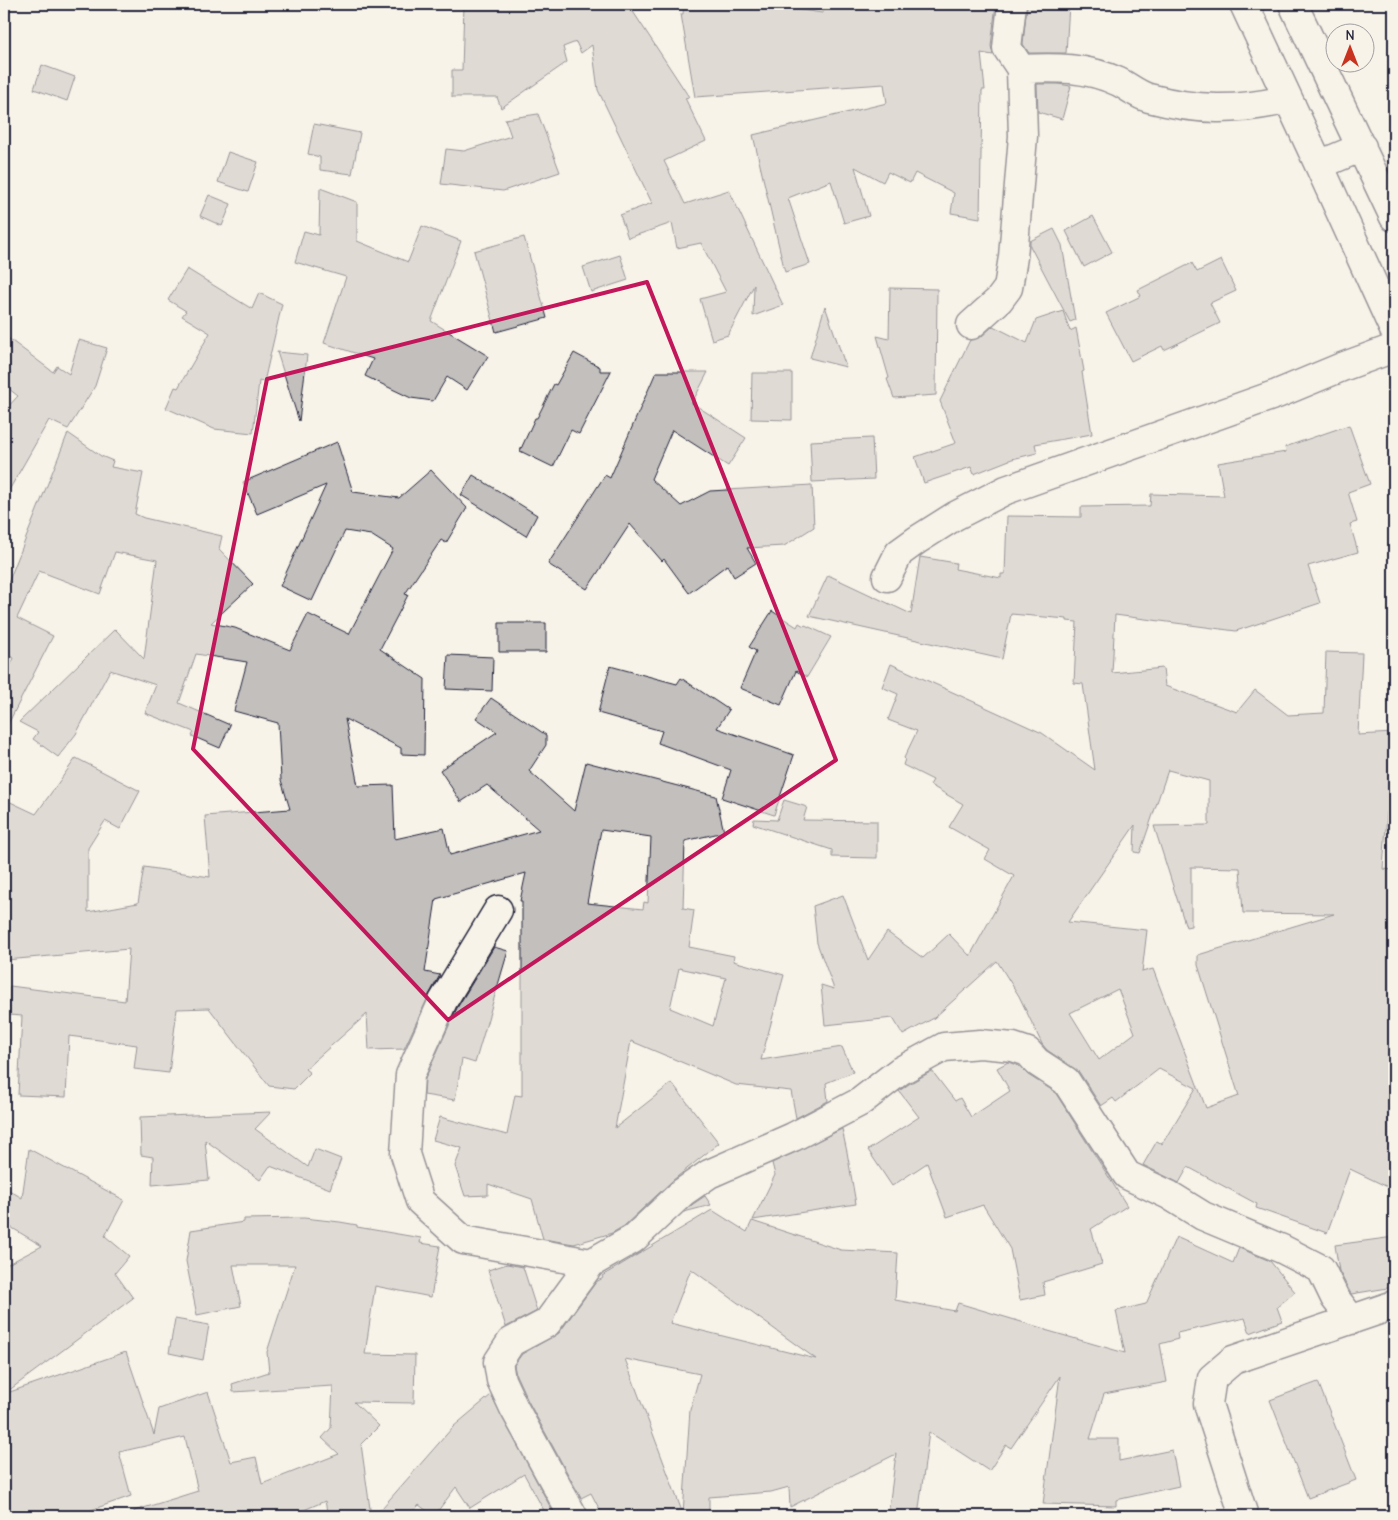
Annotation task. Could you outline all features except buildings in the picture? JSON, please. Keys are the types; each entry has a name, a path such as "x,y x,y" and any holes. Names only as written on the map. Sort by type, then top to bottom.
{"street":[{"path":"971,325 999,300 1008,288 1013,257 1023,136 1021,69 1008,48 1012,4"},
{"path":"1244,4 1320,165 1394,330"},
{"path":"1293,4 1394,217"},
{"path":"1021,69 1074,68 1096,73 1119,82 1146,97 1193,107 1216,109 1249,107 1285,100 1291,105"},
{"path":"1320,165 1362,147"},
{"path":"887,577 899,553 955,516 1006,490 1277,394 1342,366 1394,348"},
{"path":"498,910 443,1001 410,1075 405,1154 420,1201 463,1240 591,1263"},
{"path":"573,1516 500,1380 498,1362 510,1342 547,1323 591,1263 633,1239 683,1192 709,1174 793,1137 860,1102 900,1071 944,1047 980,1044 1013,1047 1028,1052 1037,1062 1066,1081 1127,1175 1169,1195 1203,1216 1282,1249 1321,1269 1335,1298 1352,1320"},
{"path":"1244,1516 1208,1404 1212,1378 1233,1360 1394,1306"}],"highlighted area":[{"path":"647,282 836,760 448,1020 193,749 267,379"}]}
